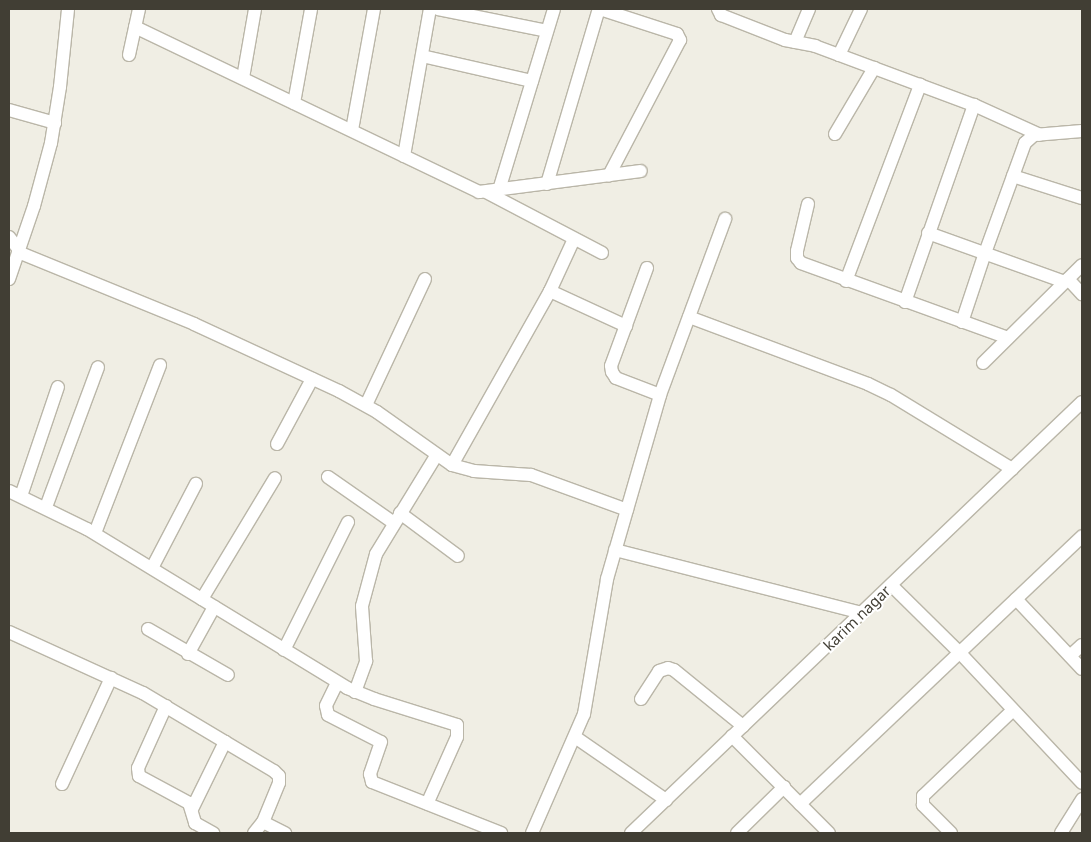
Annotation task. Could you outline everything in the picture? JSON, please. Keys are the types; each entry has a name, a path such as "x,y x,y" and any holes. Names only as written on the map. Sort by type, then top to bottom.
{"street":[{"path":"9,278 39,188 55,124 68,9"},
{"path":"129,55 139,9"},
{"path":"243,78 256,9"},
{"path":"294,103 311,9"},
{"path":"352,130 374,9"},
{"path":"404,156 430,9"},
{"path":"438,9 547,31"},
{"path":"499,190 554,9"},
{"path":"547,184 599,9 676,34 680,40 609,175"},
{"path":"718,9 720,15 795,42 839,55 974,105 1040,134"},
{"path":"795,42 809,9"},
{"path":"839,55 861,9"},
{"path":"134,27 475,190 486,192 602,253"},
{"path":"422,56 532,81"},
{"path":"835,134 874,68"},
{"path":"846,280 920,85"},
{"path":"905,302 974,105"},
{"path":"9,110 55,124"},
{"path":"962,322 1025,143 1029,138 1040,134 1082,131"},
{"path":"486,192 641,171"},
{"path":"1013,176 1082,198"},
{"path":"808,204 797,258 801,263 1008,338"},
{"path":"532,833 575,737 588,700 604,591 615,550 660,395 725,219"},
{"path":"928,233 1067,280 1082,294"},
{"path":"9,237 19,251 189,322 366,405 436,456 452,465 474,471 532,475 627,510"},
{"path":"452,465 550,291 574,239"},
{"path":"983,363 1082,265"},
{"path":"647,268 611,366 616,378 660,395"},
{"path":"366,405 425,279"},
{"path":"550,291 626,326"},
{"path":"689,317 891,394 1012,469"},
{"path":"95,533 160,365"},
{"path":"46,507 98,367"},
{"path":"277,444 312,379"},
{"path":"58,387 15,493 95,533 337,683 355,692 457,725 457,737 427,804"},
{"name":"karim nagar","path":"631,833 1082,402"},
{"path":"355,692 367,655 362,606 376,554 436,456"},
{"path":"328,477 458,556"},
{"path":"202,599 275,478"},
{"path":"152,568 196,484"},
{"path":"284,650 348,522"},
{"path":"800,804 1082,536"},
{"path":"615,550 862,613"},
{"path":"891,585 960,653 1082,783"},
{"path":"1016,600 1082,669"},
{"path":"188,654 214,607"},
{"path":"148,629 188,654 228,675"},
{"path":"9,632 111,678 166,706 279,776 278,786 263,822 254,833"},
{"path":"1070,656 1082,645"},
{"path":"641,699 659,671 668,668 674,670 743,726"},
{"path":"62,784 111,678"},
{"path":"337,683 326,706 328,715 381,742 370,780 374,784 501,833"},
{"path":"166,706 138,773 142,779 190,803 195,823 214,833"},
{"path":"951,833 923,805 923,796 1013,710"},
{"path":"732,736 829,833"},
{"path":"575,737 666,800"},
{"path":"192,809 225,742"},
{"path":"739,833 784,788"},
{"path":"1061,833 1082,799"},
{"path":"263,822 285,833"}]}
